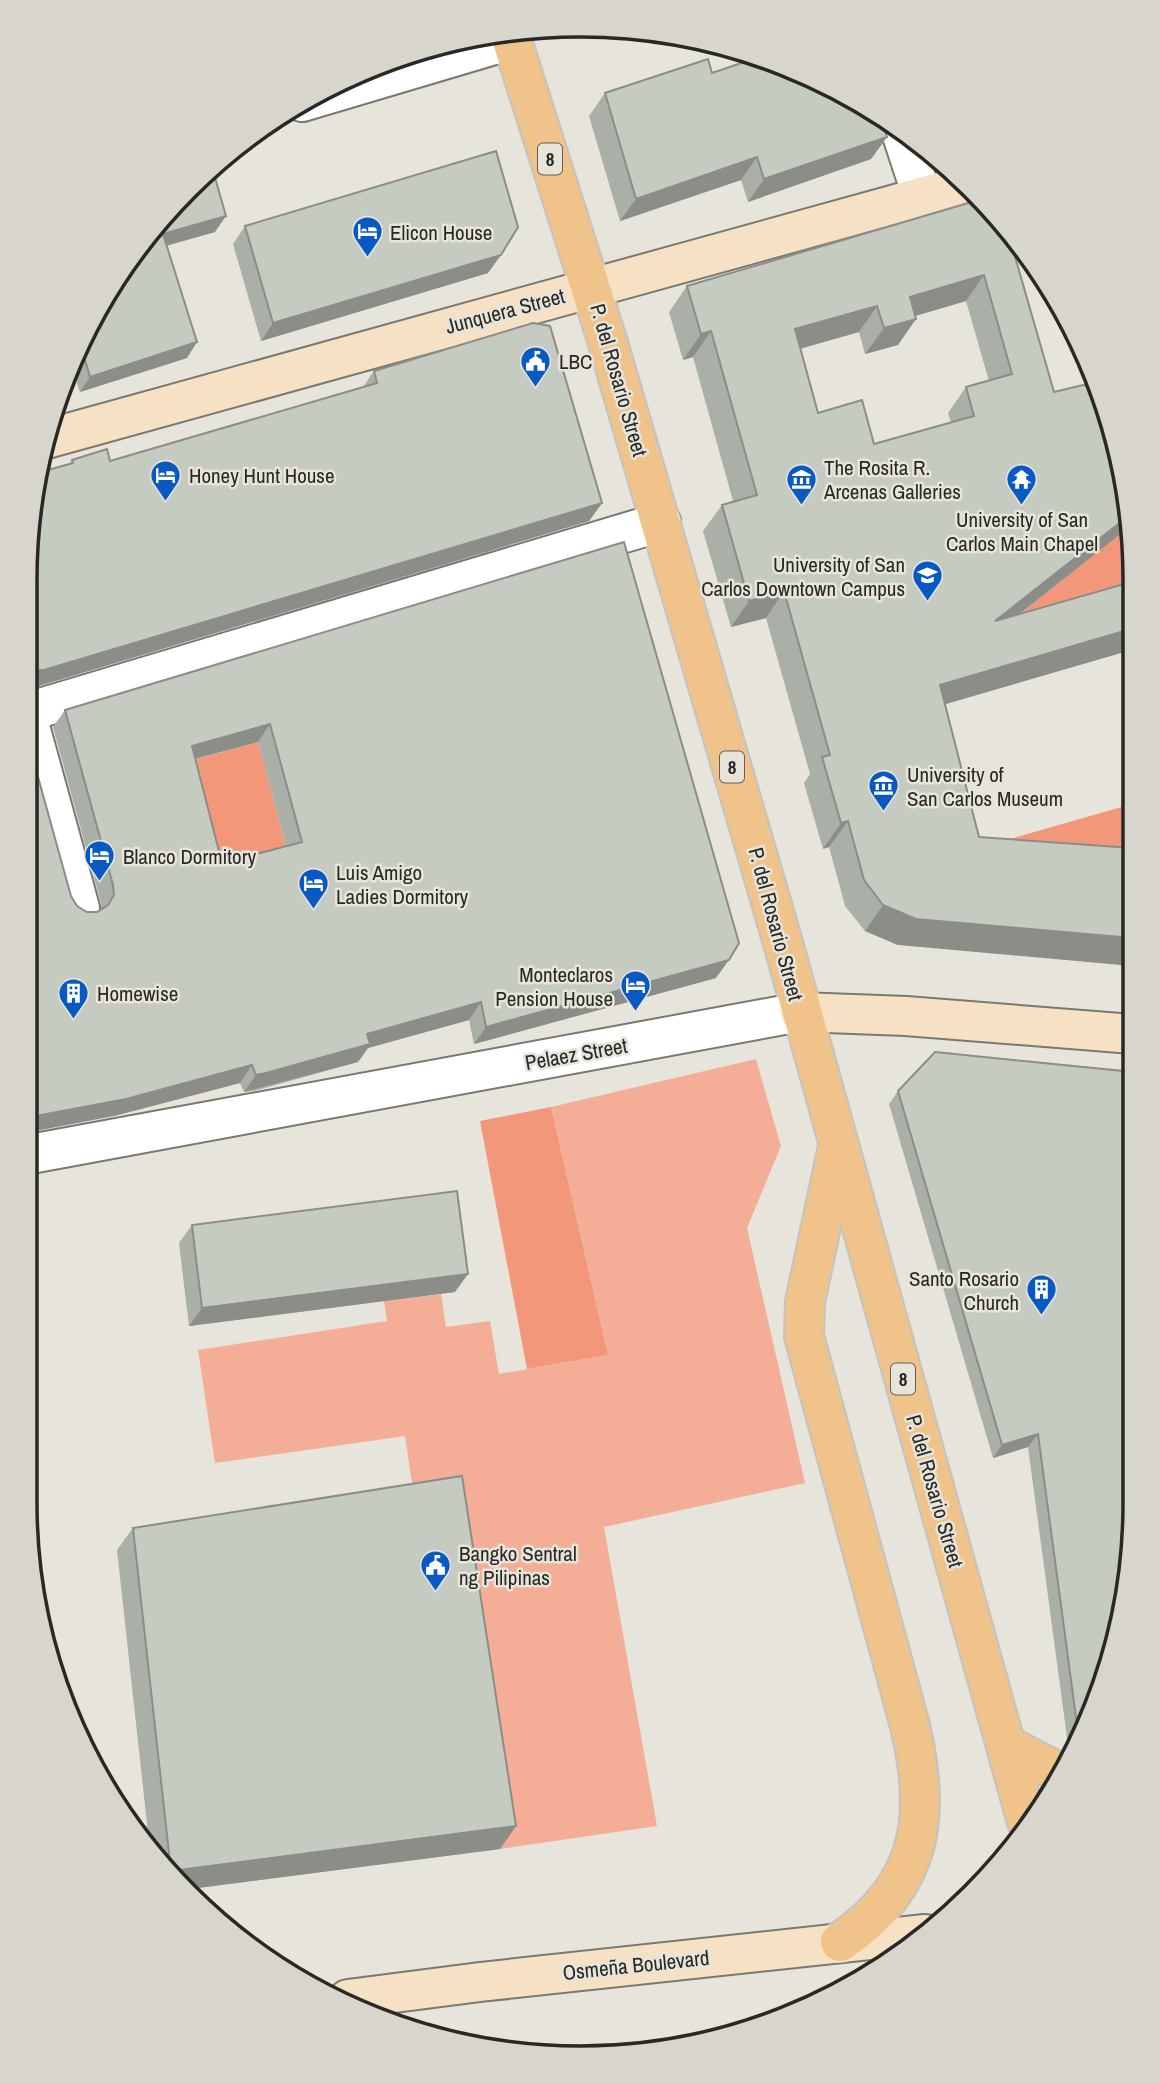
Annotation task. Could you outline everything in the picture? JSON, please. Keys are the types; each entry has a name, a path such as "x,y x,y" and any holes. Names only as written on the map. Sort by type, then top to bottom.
{"main road":[{"name":"P. del Rosario Street","path":"512,41 592,287 661,522 1025,1815"},
{"path":"838,1145 805,1302 803,1336 911,1731 922,1792 914,1845 897,1888 869,1922 840,1942"},
{"path":"1006,1745 1053,1769"}],"street":[{"path":"360,84 477,47"},
{"path":"905,145 923,199"},
{"name":"Junquera Street","path":"56,436 956,188"},
{"path":"37,707 661,522"},
{"path":"37,750 80,908"},
{"name":"Pelaez Street","path":"37,1153 800,1012 906,1016 1123,1033"},
{"name":"Osmeña Boulevard","path":"357,1998 909,1936"}],"shaded area":[{"path":"1120,526 1123,605 915,646"},
{"path":"258,742 298,891 199,883 167,767"},
{"path":"1123,807 1123,875 972,850"},
{"path":"756,1059 781,1146 747,1228 805,1483 604,1527 657,1826 500,1849 415,1503 405,1436 215,1463 198,1350 387,1321 384,1301 441,1294 446,1327 490,1321 499,1374 608,1355 551,1107"},
{"path":"551,1107 608,1355 527,1369 480,1121"}],"building":[{"path":"708,59 712,73 744,62 788,78 852,110 885,130 887,137 764,179 757,157 636,199 605,93"},
{"name":"Elicon House","path":"496,151 518,227 501,255 273,323 245,226"},
{"path":"215,178 226,216 163,234 197,342 90,377 85,358 128,278 172,222"},
{"path":"970,203 1014,253 1054,392 1087,385 1105,439 1120,523 995,621 1123,584 1123,631 940,685 979,837 1123,847 1123,937 916,919 883,905 864,880 848,821 841,823 822,757 830,755 784,591 749,601 722,505 757,495 711,331 701,334 687,286","holes":["984,275 1012,374 966,387 974,416 874,444 862,400 818,413 795,329 877,306 884,328 916,319 910,297"]},
{"path":"533,323 550,326 602,503 37,670 38,544 48,470 107,449 110,461 377,383 374,371"},
{"path":"624,542 739,943 729,960 486,1027 481,1002 367,1034 370,1044 266,1073 256,1075 252,1065 126,1099 37,1116 37,773 71,896 77,906 87,912 97,912 108,905 114,895 65,710","holes":["270,724 302,842 222,863 192,746"]},
{"path":"935,1052 1123,1071 1122,1539 1119,1574 1105,1644 1077,1722 1038,1434 1002,1445 898,1091"},
{"path":"457,1191 468,1274 202,1308 192,1225"},
{"path":"462,1476 516,1826 180,1870 170,1858 133,1528"}],"place":[{"name":"Elicon House","path":"367,259"},
{"name":"LBC","path":"536,388"},
{"name":"Honey Hunt House","path":"166,502"},
{"name":"The Rosita R. Arcenas Galleries","path":"801,506"},
{"name":"University of San Carlos Main Chapel","path":"1022,506"},
{"name":"University of San Carlos Downtown Campus","path":"928,603"},
{"name":"University of San Carlos Museum","path":"884,813"},
{"name":"Blanco Dormitory","path":"100,883"},
{"name":"Luis Amigo Ladies Dormitory","path":"313,911"},
{"name":"Monteclaros Pension House","path":"636,1013"},
{"name":"Homewise","path":"74,1020"},
{"name":"Santo Rosario Church","path":"1042,1317"},
{"name":"Bangko Sentral ng Pilipinas","path":"436,1592"}]}
